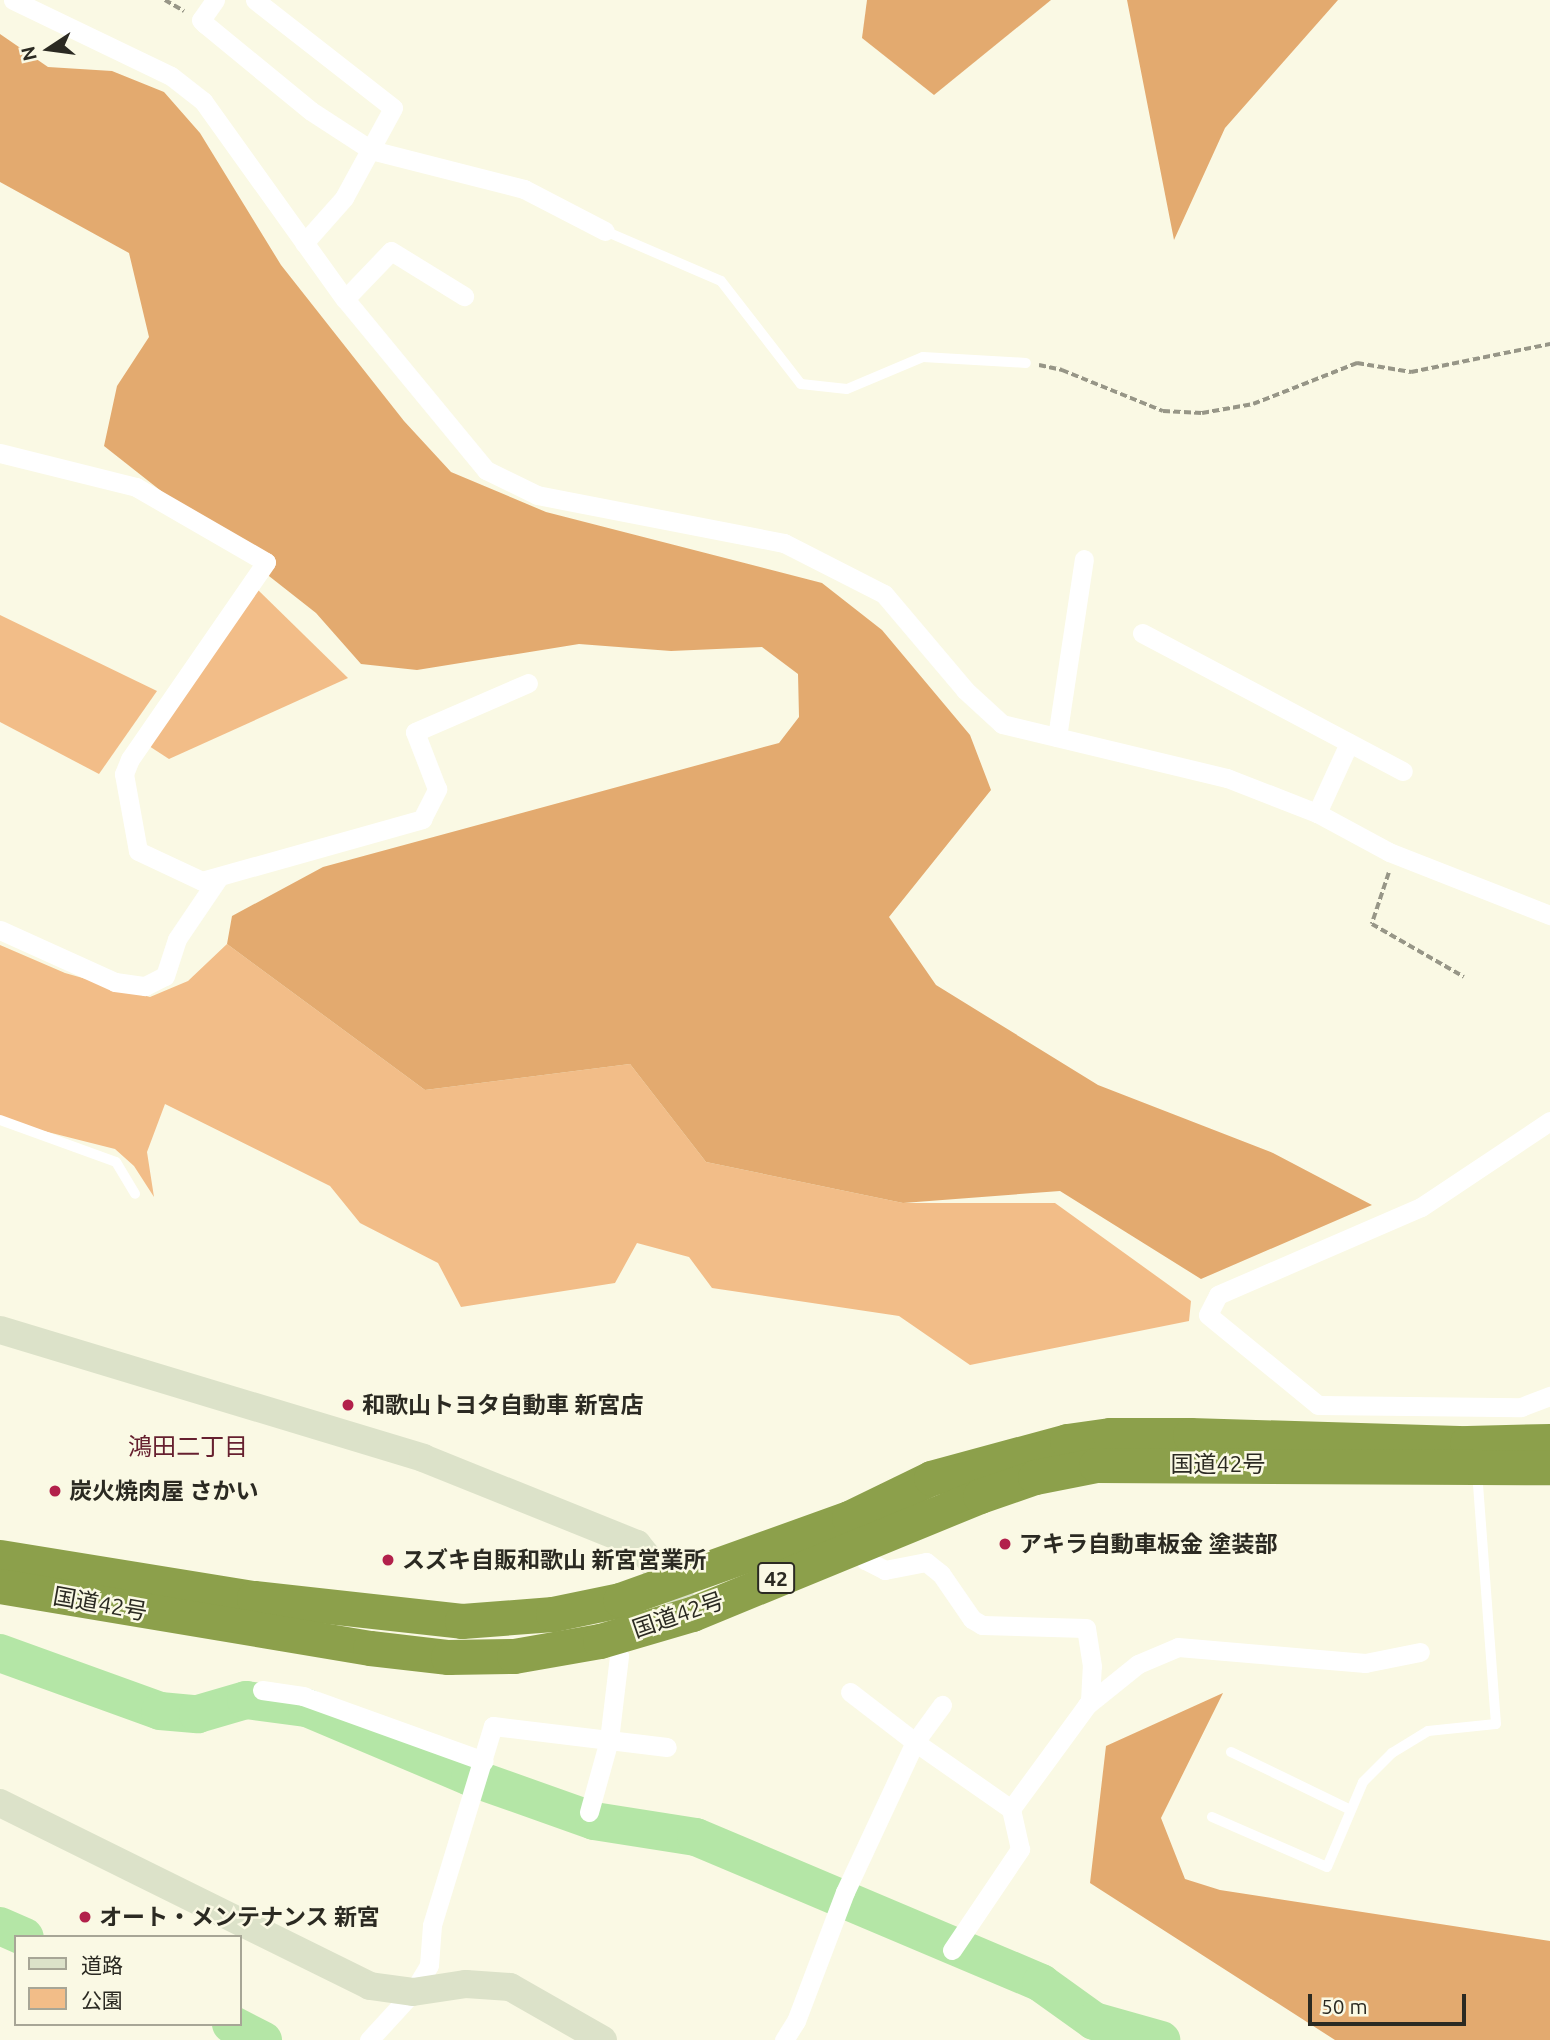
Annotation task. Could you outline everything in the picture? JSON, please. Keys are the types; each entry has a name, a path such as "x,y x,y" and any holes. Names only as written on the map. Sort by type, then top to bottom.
{"highway":[{"name":"国道42号","path":"0,1587 297,1638 448,1657 513,1656 600,1641 692,1614 854,1531 931,1478 1002,1456 1110,1435 1550,1441"},
{"name":"国道42号","path":"0,1558 254,1598 462,1621 553,1614 671,1584 1035,1478 1096,1465 1213,1463 1477,1469 1550,1467"}],"street":[{"path":"13,0 171,76 203,101 345,299 486,470 537,495 784,543 884,594 965,690 1002,724 1227,778 1317,813 1395,855 1550,915"},
{"path":"215,0 201,20 205,24 311,111 371,150 524,189 605,231"},
{"path":"255,0 393,108 344,198 304,243"},
{"path":"345,299 391,251 464,296"},
{"path":"0,453 136,487 266,562 130,759 124,774 138,851 202,881 422,819 437,789 415,732 528,684"},
{"path":"1057,737 1084,559"},
{"path":"1142,633 1403,771"},
{"path":"1317,813 1349,743"},
{"path":"0,930 115,982 145,986 165,975 177,939 219,877"},
{"path":"1550,1121 1422,1207 1218,1295 1208,1315 1318,1405 1521,1407 1550,1396"},
{"path":"0,1330 423,1458 637,1544 692,1614"},
{"path":"854,1531 865,1560 885,1570 926,1562 941,1574 972,1619 982,1625 1086,1628 1092,1666 1087,1705"},
{"path":"1011,1809 1087,1705 1138,1664 1178,1647 1365,1663 1420,1651"},
{"path":"589,1812 609,1740 619,1656"},
{"path":"262,1690 303,1696 484,1762"},
{"path":"850,1692 915,1742 1011,1809 1020,1849 952,1950"},
{"path":"784,2040 796,2021 842,1899 915,1742 942,1705"},
{"path":"369,2040 413,1992 429,1965 432,1925 494,1726 667,1747"},
{"path":"0,1803 370,1986 413,1992 466,1984 510,1987 603,2040"}],"lane":[{"path":"605,231 721,281 801,384 847,388 923,357 1026,363"},
{"path":"0,1120 116,1162 135,1194"},
{"path":"1212,1817 1326,1867 1363,1783 1392,1753 1428,1731 1496,1724 1477,1469"},
{"path":"1231,1752 1351,1810"}],"path":[{"path":"1026,363 1062,370 1163,411 1202,413 1253,404 1357,363 1411,372 1550,344"},
{"path":"1395,855 1372,924 1464,977"}],"green space":[{"path":"256,588 348,678 169,759 149,746"},
{"path":"0,615 157,691 99,774 0,722"},
{"path":"227,944 425,1090 630,1064 706,1162 903,1203 1055,1203 1191,1301 1189,1321 970,1365 899,1316 712,1288 689,1257 637,1243 615,1283 461,1307 438,1263 360,1223 330,1186 165,1104 147,1152 154,1197 134,1166 115,1149 0,1120 0,945 65,973 150,997 188,981"}],"shaded area":[{"path":"867,0 1051,0 934,95 862,38"},
{"path":"1127,0 1338,0 1225,128 1174,240"},
{"path":"0,34 48,67 112,71 164,92 200,133 281,265 404,421 451,472 546,512 822,583 882,630 970,735 991,790 889,917 936,985 1098,1085 1273,1153 1372,1205 1201,1279 1060,1191 903,1203 706,1162 630,1064 425,1090 227,944 232,916 323,867 779,743 799,717 798,674 762,647 671,651 579,644 417,670 361,664 316,613 104,446 117,386 149,337 129,253 0,182"},
{"path":"1223,1693 1161,1818 1185,1879 1220,1890 1550,1941 1550,2040 1335,2040 1090,1883 1106,1746"}],"waterway":[{"path":"0,1653 160,1711 198,1714 246,1700 307,1708 470,1777 594,1821 696,1837 1041,1983 1094,2021 1161,2040"},
{"path":"0,1926 20,1935"},
{"path":"235,2026 263,2040"}],"place":[{"name":"和歌山トヨタ自動車 新宮店","path":"348,1405"},
{"name":"炭火焼肉屋 さかい","path":"55,1491"},
{"name":"アキラ自動車板金 塗装部","path":"1005,1544"},
{"name":"スズキ自販和歌山 新宮営業所","path":"388,1560"},
{"name":"オート・メンテナンス 新宮","path":"85,1917"}],"district":[{"name":"鴻田二丁目","path":"188,1447"}]}
